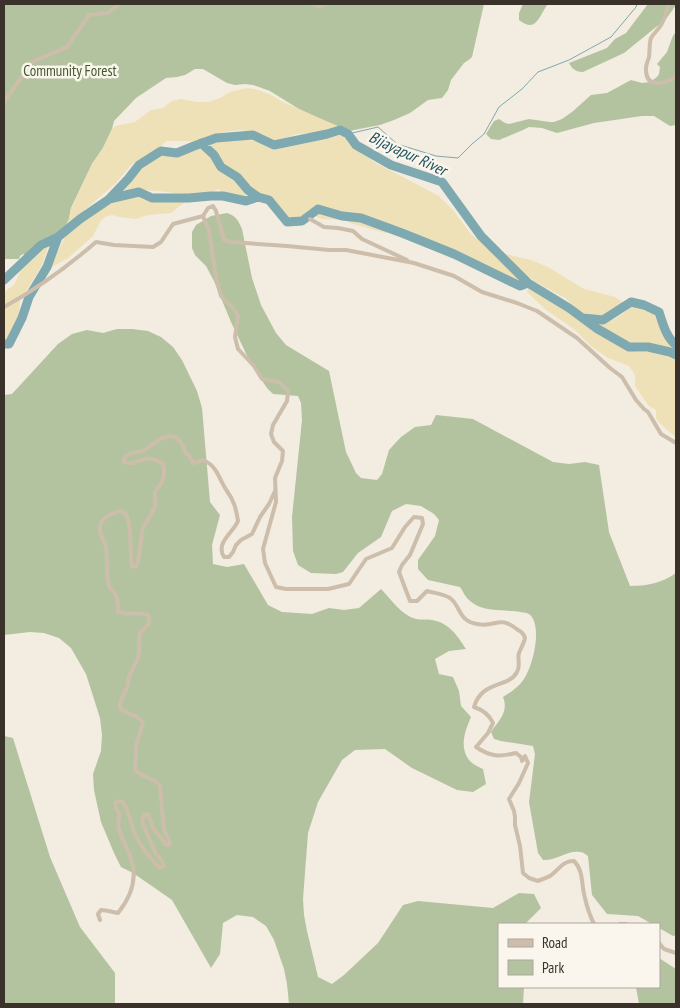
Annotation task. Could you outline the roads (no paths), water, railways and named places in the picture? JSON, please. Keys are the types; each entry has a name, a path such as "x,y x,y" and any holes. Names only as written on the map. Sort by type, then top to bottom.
{"street":[{"path":"4,102 32,62 67,47 89,15 108,13 119,4"},
{"path":"311,4 320,6 326,4"},
{"path":"669,4 661,26 651,39 645,69 649,80 656,83 664,83 676,77"},
{"path":"4,307 40,285 96,242 154,247 161,242 173,224 203,216 208,208 213,206 224,240 230,242 346,250 414,263"},
{"path":"203,216 209,231 216,278 221,296 238,316 235,336 238,350 254,366 262,379 279,382 288,390 287,401 273,425 271,434 274,442 283,451 282,461 275,478 276,502 263,550 265,563 276,587 286,589 328,589 349,584 366,559 392,548 405,527 414,517 422,518 423,524 420,532 410,555 399,572 410,601 417,601 427,591 449,597 463,618 476,624 492,624 503,621 510,623 524,634 526,638 518,654 520,663 517,673 508,680 492,686 477,698 474,707 483,710 493,723 488,733 476,747 500,757 516,753 519,754 522,761 525,756 527,758 528,762 523,776 509,799 515,817 523,873 529,878 538,881 549,877 561,865 570,860 574,861 581,872 584,895 594,923"},
{"path":"310,219 324,227 353,232 362,239 414,263 454,276 482,292 537,311 577,338 622,377 636,400 648,412 661,434 676,443"},
{"path":"100,920 98,914 101,910 118,913 131,892 132,863 118,828 119,813 115,808 115,803 123,802 141,846 160,868 164,866 162,860 156,854 143,824 142,819 145,815 148,814 154,828 166,845 169,845 170,842 164,830 160,785 135,770 136,746 143,723 138,717 120,708 129,677 138,658 140,633 149,624 149,619 148,615 142,612 124,614 118,611 116,595 109,587 107,550 100,533 100,523 110,515 122,512 125,514 130,532 132,566 136,567 143,527 148,522 155,507 155,492 162,482 164,470 163,464 154,458 146,458 130,464 123,462 124,459 128,454 142,451 164,438 174,437 180,442 193,463 203,460 212,465 233,500 238,521 234,530 220,547 224,557 229,557 241,540 252,534 276,490"},
{"path":"660,944 664,949 676,953"}],"waterway":[{"path":"348,134 378,127 397,144 436,156 458,158 484,134 499,107 522,89 538,72 569,60 611,37 637,4"},
{"name":"Bijayapur River","path":"4,280 41,245 58,237 108,200 139,165 161,151 177,153 216,138 253,135 274,145 340,130 348,134 356,145 391,165 442,182 481,236 528,283 569,308 596,328 629,347 648,347 676,355"},
{"path":"201,143 214,155 221,167 237,177 248,190 258,197 269,200 287,222 302,221 318,209 342,216 361,218 454,254 520,286 528,283"},
{"path":"109,199 139,192 152,198 223,196 246,201 258,197"},
{"path":"4,344 9,344 22,318 29,297 47,267 58,237"},
{"path":"583,318 603,320 631,302 644,305 659,312 667,334 676,345"}],"park label":[{"name":"Community Forest","path":"70,70"}]}
